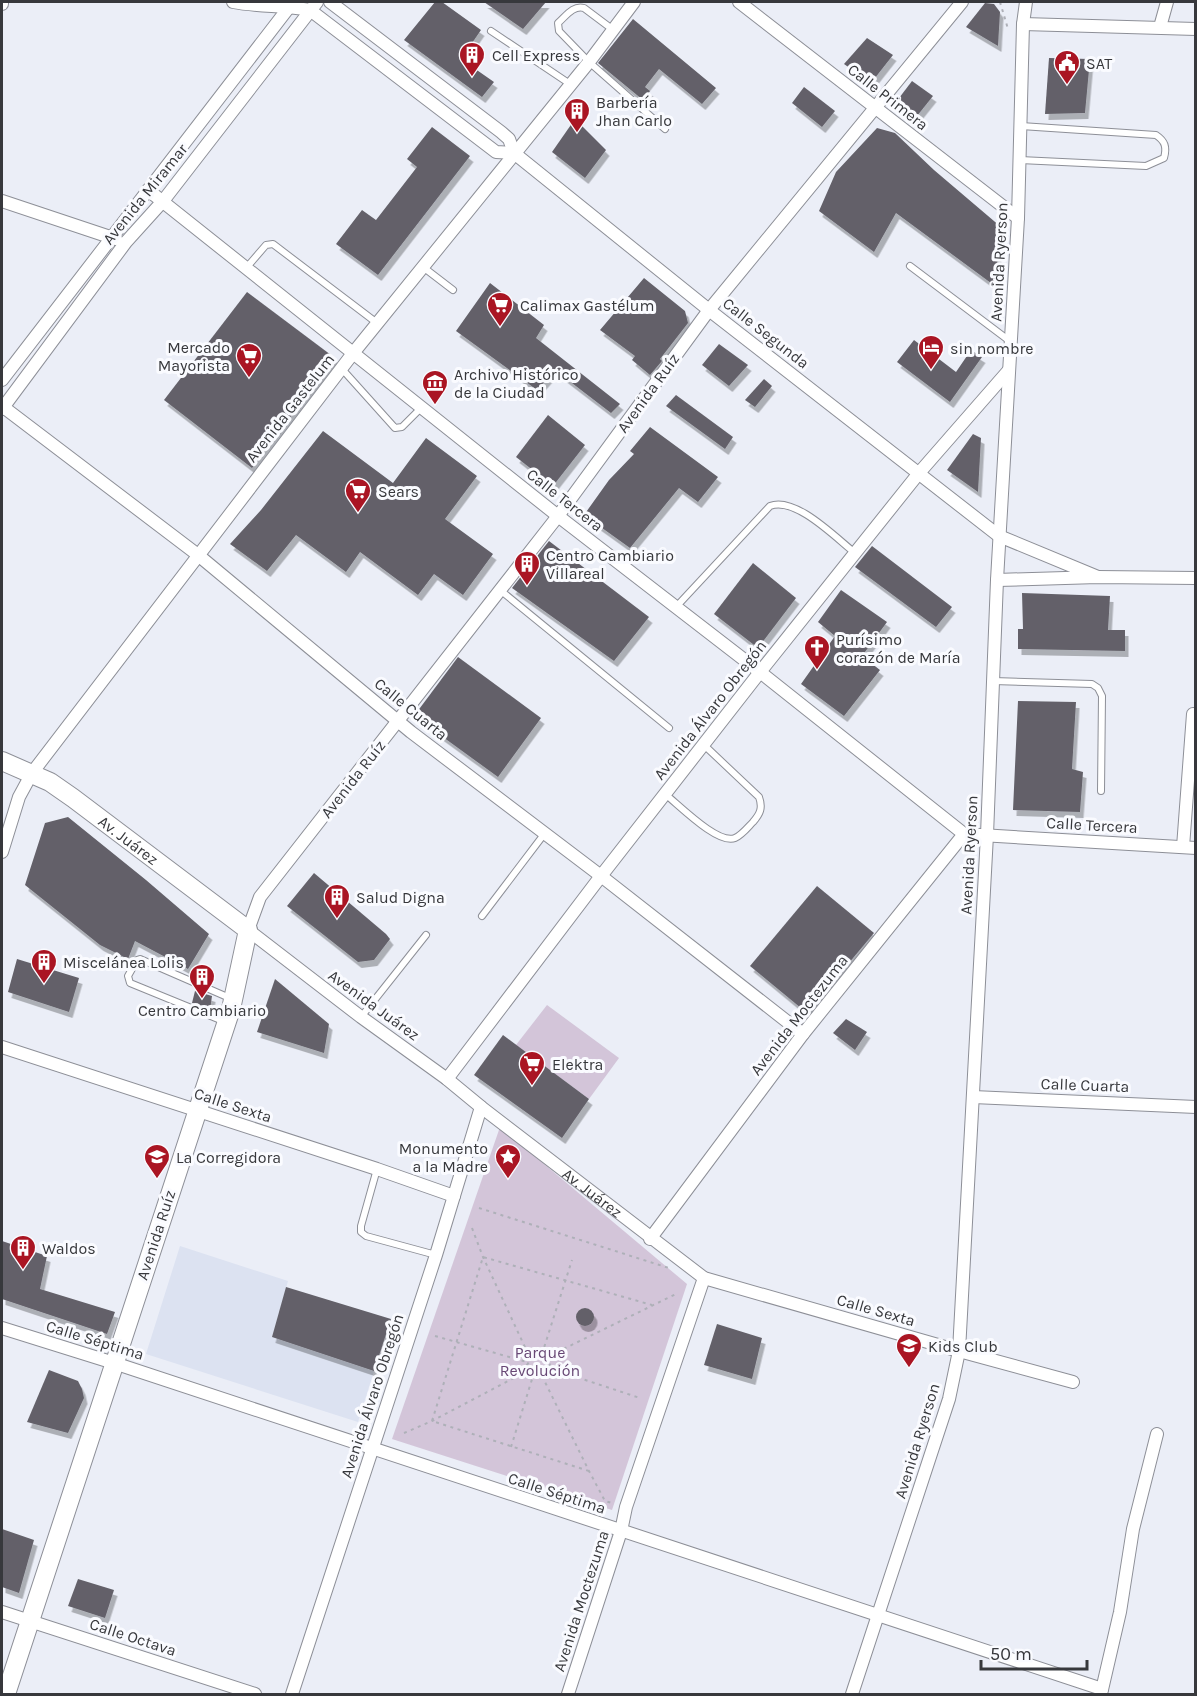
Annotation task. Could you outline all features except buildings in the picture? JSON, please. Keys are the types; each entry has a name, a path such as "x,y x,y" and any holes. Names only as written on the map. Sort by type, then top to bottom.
{"street":[{"name":"Calle Segunda","path":"233,2 249,5 314,6 496,152 514,153"},
{"name":"Calle Segunda","path":"330,2 503,134 509,139 514,153 999,536 1098,577"},
{"name":"Avenida Gastelum","path":"2,852 19,797 32,773 354,352 589,62 634,2"},
{"name":"Calle Primera","path":"739,2 1018,218"},
{"name":"Avenida Ruíz","path":"6,1695 227,1023 248,930 260,897 558,516 710,310 962,2"},
{"name":"Avenida Ryerson","path":"852,1695 950,1399 959,1352 987,835 999,536 1018,218 1023,24 1026,2"},
{"path":"1160,27 1167,2"},
{"name":"Avenida Miramar","path":"2,380 291,4"},
{"name":"Avenida Miramar","path":"2,407 126,242 163,201 314,6"},
{"path":"1023,24 1196,29"},
{"name":"Calle Tercera","path":"148,190 558,516 964,834"},
{"path":"2,201 126,242"},
{"name":"Avenida Álvaro Obregón","path":"447,1079 760,672 919,473 1010,370"},
{"name":"Calle Cuarta","path":"2,407 198,555 399,721 803,1034"},
{"path":"997,580 1098,577 1196,578"},
{"path":"1189,847 1194,714"},
{"name":"Av. Juárez","path":"2,761 32,773 73,798 248,930"},
{"path":"964,834 987,835"},
{"name":"Avenida Moctezuma","path":"650,1239 803,1034 964,834"},
{"name":"Calle Tercera","path":"987,835 1189,847"},
{"name":"Avenida Juárez","path":"248,930 481,1107"},
{"name":"Calle Sexta","path":"2,1047 454,1196"},
{"name":"Calle Cuarta","path":"973,1097 1196,1107"},
{"name":"Avenida Álvaro Obregón","path":"292,1695 436,1255 481,1107"},
{"name":"Av. Juárez","path":"481,1107 650,1239 704,1278"},
{"name":"Avenida Moctezuma","path":"568,1695 621,1531 626,1507 704,1278"},
{"name":"Calle Sexta","path":"704,1278 959,1352 1073,1382"},
{"name":"Calle Séptima","path":"2,1328 879,1615 1101,1692"},
{"path":"1101,1692 1120,1612 1133,1529 1157,1434"},
{"name":"Calle Octava","path":"2,1612 255,1695"}],"lane":[{"path":"612,29 584,8 579,7 574,8 558,23 559,31 589,62 665,129"},
{"path":"491,31 570,84"},
{"path":"1020,160 1146,166 1164,158 1166,152 1162,140 1156,135 1021,126"},
{"path":"246,267 266,245 273,244 378,323"},
{"path":"910,266 1011,343"},
{"path":"423,267 453,290"},
{"path":"342,369 395,428 402,427 422,408"},
{"path":"676,607 770,506 776,503 796,507 855,553"},
{"path":"500,591 669,728"},
{"path":"993,681 1092,684 1098,688 1102,696 1101,791"},
{"path":"665,794 713,833 724,838 737,837 759,815 761,808 759,797 704,745"},
{"path":"482,916 545,833"},
{"path":"361,1017 426,935"},
{"path":"227,1023 130,983 128,976 137,960 140,960 233,999"},
{"path":"377,1169 361,1226 362,1232 366,1236 436,1255"}],"path":[{"path":"1000,2 1008,29"},
{"path":"479,1208 671,1269"},
{"path":"472,1228 530,1358"},
{"path":"483,1257 652,1305"},
{"path":"432,1421 483,1257"},
{"path":"542,1354 572,1260"},
{"path":"547,1357 676,1294"},
{"path":"435,1336 527,1362"},
{"path":"533,1376 528,1370 527,1362 536,1354 547,1357 549,1368"},
{"path":"533,1376 542,1376 549,1368"},
{"path":"549,1368 640,1398"},
{"path":"404,1433 432,1421 528,1370"},
{"path":"511,1447 533,1376"},
{"path":"542,1376 605,1501"},
{"path":"432,1421 589,1471"}],"shaded area":[{"path":"180,1246 288,1281 272,1337 374,1371 358,1422 146,1354"}],"green space":[{"path":"547,1005 619,1058 589,1099 516,1045"},
{"name":"Parque Revolución","path":"500,1127 687,1284 612,1510 392,1439"}],"place":[{"name":"Cell Express","path":"472,78"},
{"name":"SAT","path":"1067,86"},
{"name":"Barbería Jhan Carlo","path":"577,134"},
{"name":"Calimax Gastélum","path":"500,328"},
{"name":"sin nombre","path":"931,371"},
{"name":"Mercado Mayorista","path":"249,379"},
{"name":"Archivo Histórico de la Ciudad","path":"435,406"},
{"name":"Sears","path":"358,514"},
{"name":"Centro Cambiario Villareal","path":"527,587"},
{"name":"Purísimo corazón de María","path":"817,671"},
{"name":"Salud Digna","path":"337,920"},
{"name":"Miscelánea Lolis","path":"44,985"},
{"name":"Centro Cambiario","path":"202,1000"},
{"name":"Elektra","path":"532,1087"},
{"name":"La Corregidora","path":"157,1180"},
{"name":"Monumento a la Madre","path":"508,1180"},
{"name":"Waldos","path":"23,1271"},
{"name":"Kids Club","path":"909,1369"}]}
